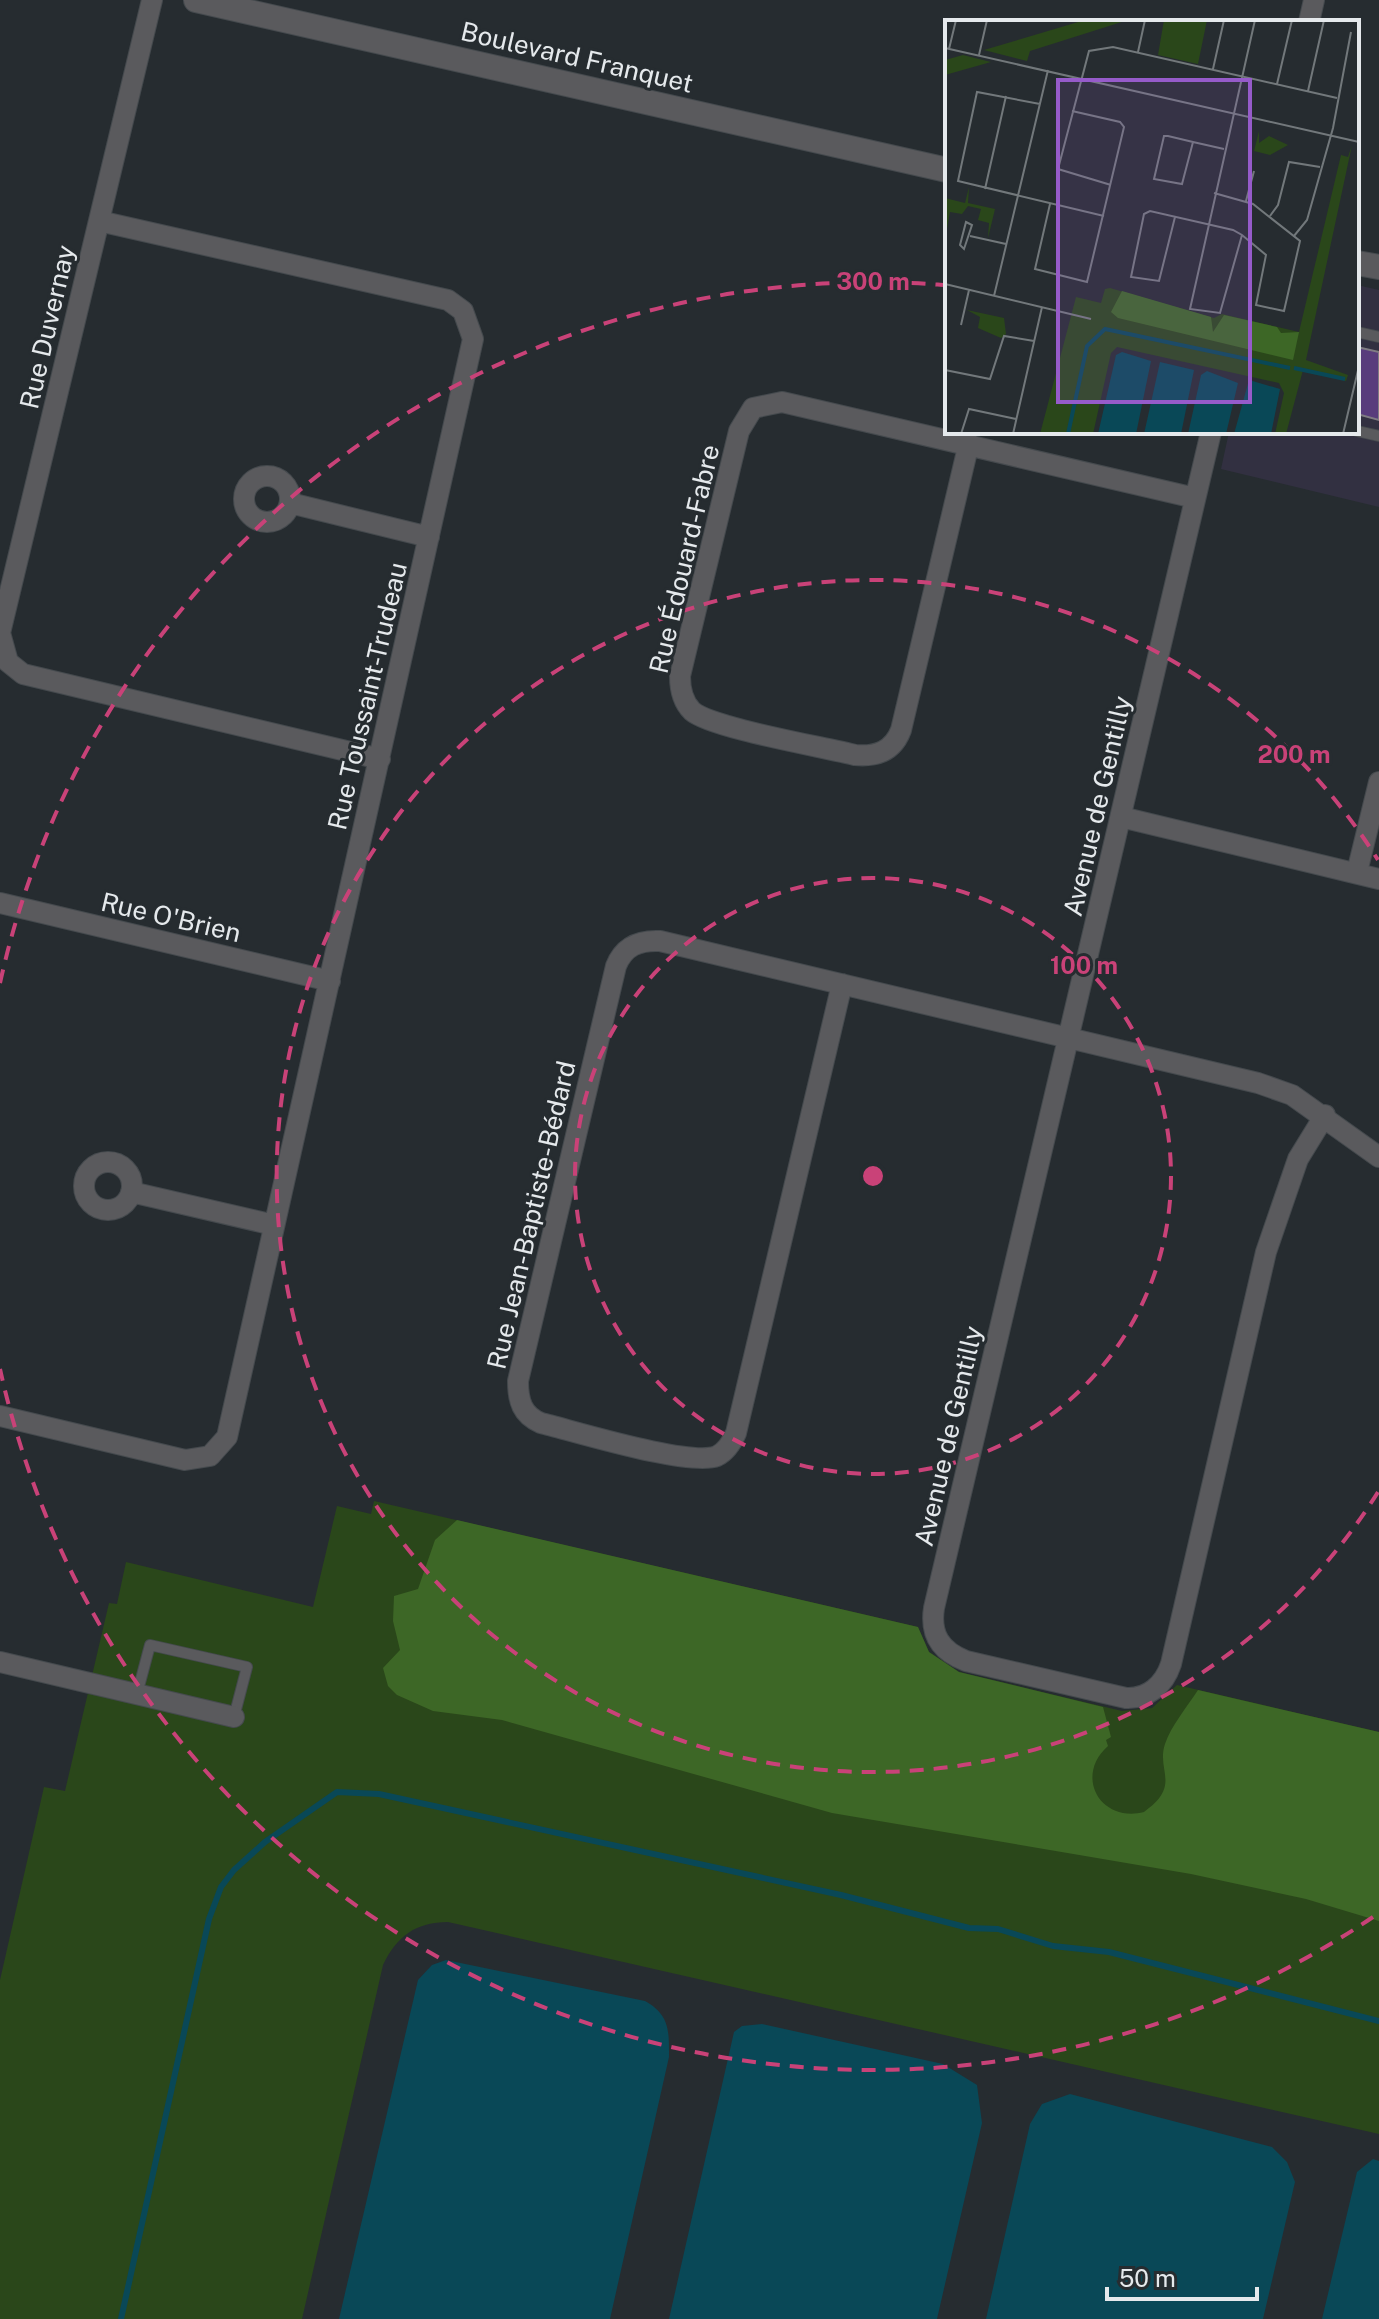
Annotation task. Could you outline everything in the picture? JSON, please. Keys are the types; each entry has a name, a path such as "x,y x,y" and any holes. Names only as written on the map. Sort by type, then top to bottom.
{"street":[{"name":"Rue Duvernay","path":"152,0 0,633 3,653 23,674 380,759"},
{"name":"Boulevard Franquet","path":"196,0 945,170"},
{"name":"Boulevard Franquet","path":"264,0 945,154"},
{"path":"1309,20 1314,0"},
{"name":"Rue Toussaint-Trudeau","path":"0,1416 185,1460 210,1456 223,1443 229,1431 472,350 469,320 456,304 99,221"},
{"path":"1359,246 1379,251"},
{"path":"1359,263 1379,267"},
{"name":"Rue Édouard-Fabre","path":"969,443 901,730 891,747 878,754 855,755 713,721 691,710 683,697 680,676 739,431 747,413 761,404 782,402 969,443 1195,498"},
{"name":"Avenue de Gentilly","path":"1211,434 934,1608 932,1625 937,1639 947,1652 966,1661 1126,1698 1141,1697 1163,1681 1171,1664 1266,1252 1298,1159 1325,1115"},
{"path":"290,503 429,537"},
{"path":"1357,872 1379,782"},
{"path":"1121,817 1379,879"},
{"name":"Rue O'Brien","path":"0,903 330,981"},
{"name":"Rue Jean-Baptiste-Bédard","path":"842,984 736,1433 729,1447 716,1456 687,1458 541,1423 528,1416 520,1404 518,1381 619,957 637,943 660,941 842,984 1276,1089 1325,1115 1379,1157"},
{"path":"131,1192 274,1225"},
{"path":"0,1662 234,1717"}],"lane":[{"path":"1359,332 1379,337"},
{"path":"1359,431 1379,436"},
{"path":"137,1694 150,1645 247,1667 234,1717"}],"shaded area":[{"path":"1359,285 1379,290 1379,507 1221,469 1229,434 1359,434"}],"green space":[{"path":"374,1501 918,1627 929,1652 959,1672 1122,1711 1152,1708 1177,1685 1379,1732 1379,2134 448,1922 437,1923 417,1928 401,1939 383,1965 302,2319 0,2319 0,1980 44,1787 65,1791 109,1603 117,1604 126,1562 313,1607 337,1506 371,1514"},
{"path":"457,1520 918,1627 929,1652 959,1672 1103,1707 1111,1737 1106,1740 1108,1746 1098,1758 1093,1783 1104,1804 1128,1814 1144,1812 1162,1794 1165,1786 1165,1744 1175,1723 1198,1690 1379,1732 1379,1921 1306,1899 1191,1874 832,1813 502,1720 433,1711 397,1695 388,1686 383,1668 400,1650 393,1621 394,1596 418,1589 435,1540"}],"water":[{"path":"446,1960 645,2001 664,2018 669,2057 610,2319 339,2319 418,1980 432,1965"},
{"path":"762,2024 943,2064 977,2085 982,2123 937,2319 669,2319 734,2032 742,2026"},
{"path":"1070,2094 1272,2147 1287,2162 1295,2182 1263,2319 986,2319 1030,2124 1042,2104"},
{"path":"1373,2159 1379,2161 1379,2319 1322,2319 1357,2172"}],"building":[{"path":"1359,347 1379,352 1379,420 1359,415"}],"waterway":[{"path":"121,2319 209,1919 221,1887 234,1870 265,1842 337,1792 379,1794 841,1895 969,1928 998,1929 1053,1946 1109,1952 1379,2021"}]}
